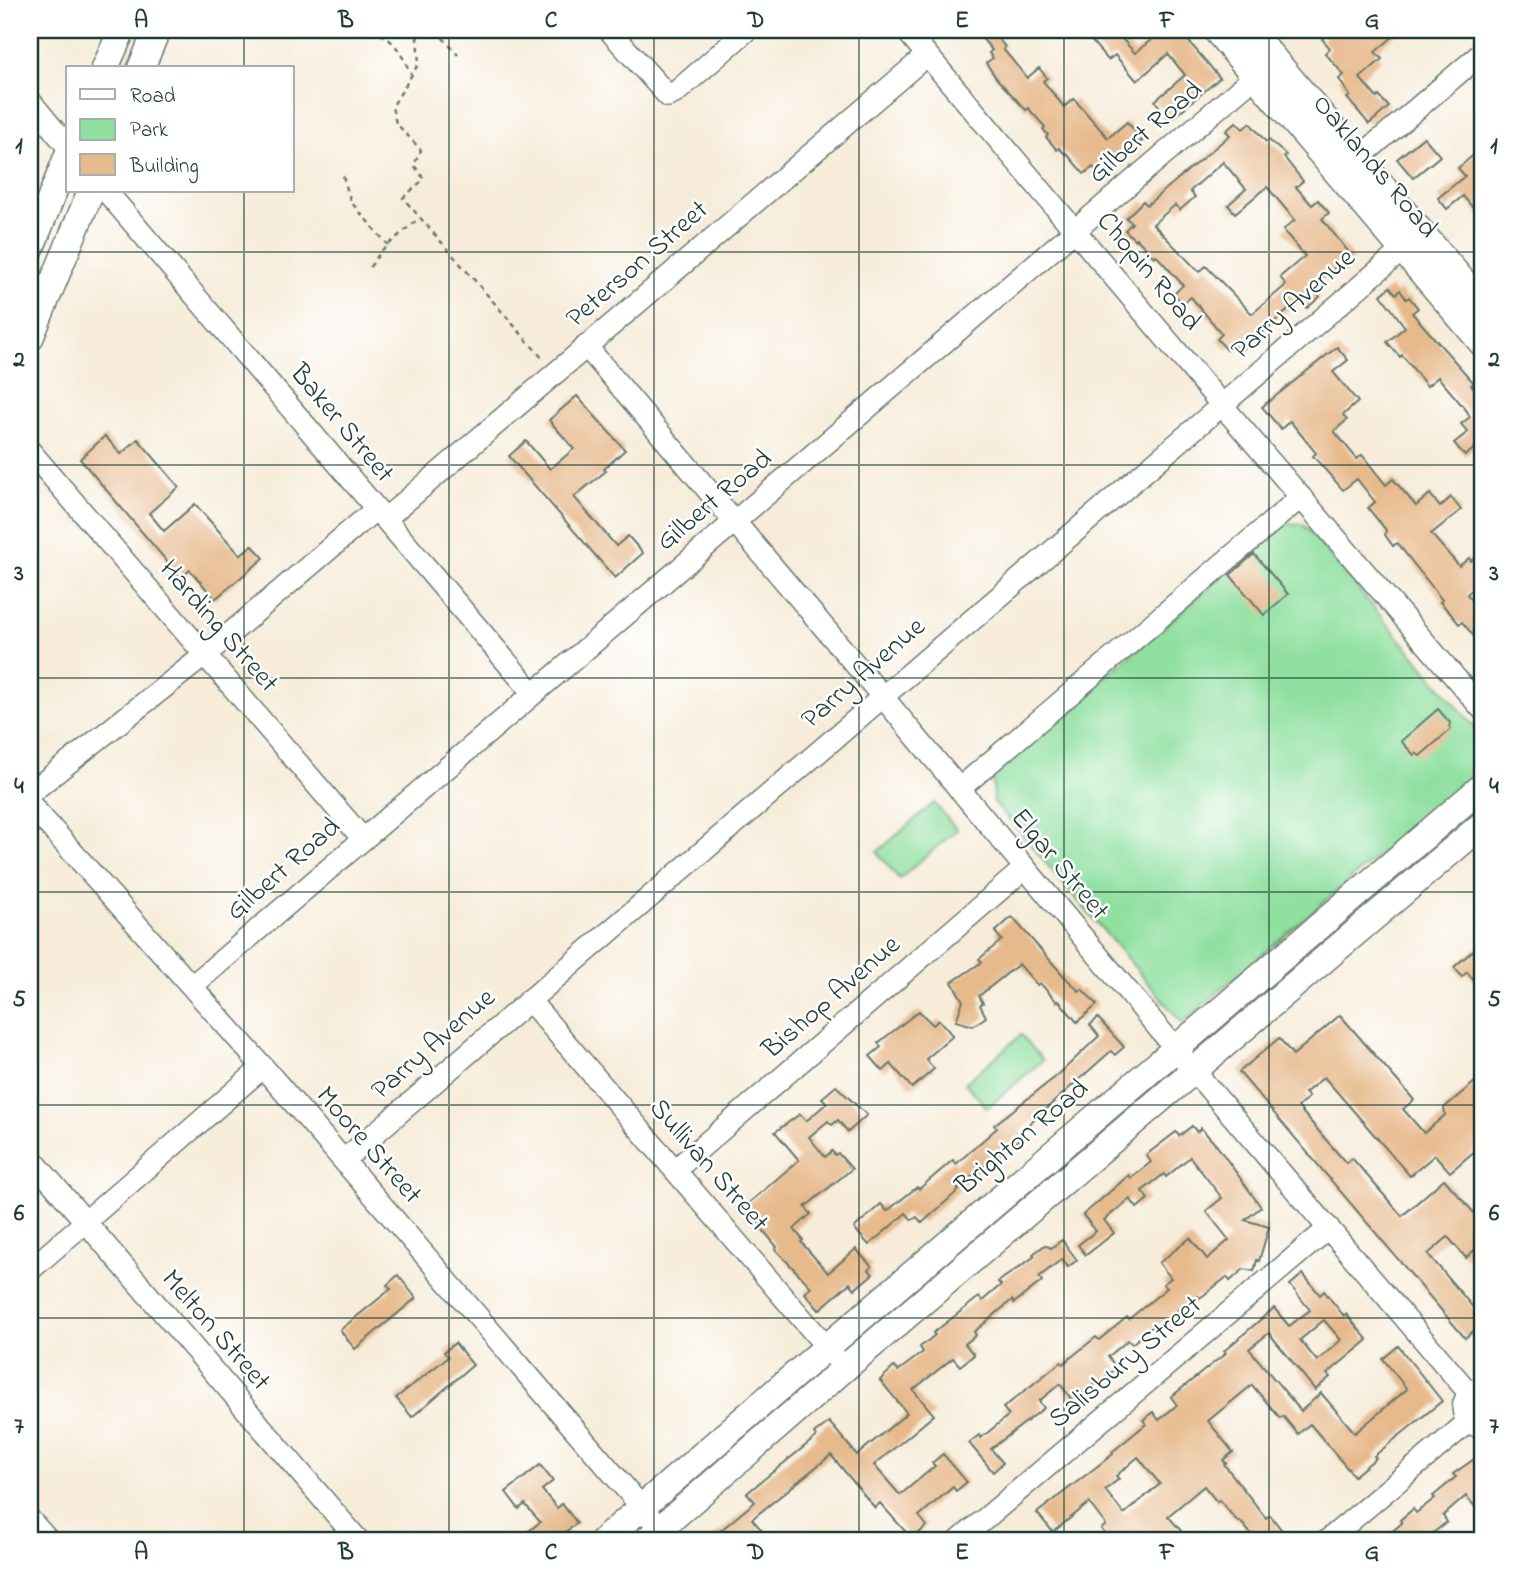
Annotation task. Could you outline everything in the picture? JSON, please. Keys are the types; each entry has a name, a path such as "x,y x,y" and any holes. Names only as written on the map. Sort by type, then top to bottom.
{"main road":[{"path":"106,66 122,30"},
{"path":"142,66 157,30"},
{"name":"Oaklands Road","path":"1216,30 1265,68 1412,241 1483,344"},
{"name":"Oaklands Road","path":"1249,30 1265,68"},
{"path":"30,250 66,160"},
{"path":"30,338 91,192"},
{"name":"Oaklands Road","path":"1412,241 1483,305"},
{"name":"Brighton Road","path":"604,1540 1483,786"},
{"name":"Brighton Road","path":"654,1534 1483,824"}],"street":[{"path":"609,30 665,96 675,93 747,30"},
{"name":"Chopin Road","path":"906,30 1483,710"},
{"path":"1349,167 1483,52"},
{"name":"Peterson Street","path":"30,793 555,372 927,55"},
{"name":"Gilbert Road","path":"192,986 1265,68"},
{"path":"30,101 66,145"},
{"name":"Baker Street","path":"107,192 533,693"},
{"name":"Parry Avenue","path":"344,1160 1412,241"},
{"name":"Elgar Street","path":"586,346 1176,1049 1329,1228 1476,1390"},
{"name":"Harding Street","path":"30,451 363,839"},
{"path":"959,789 1301,497"},
{"name":"Moore Street","path":"30,804 264,1067 642,1508 654,1534"},
{"name":"Bishop Avenue","path":"675,1170 1025,868"},
{"name":"Sullivan Street","path":"529,1000 845,1368"},
{"path":"30,1270 264,1067"},
{"name":"Melton Street","path":"30,1157 358,1540"},
{"name":"Salisbury Street","path":"960,1540 1329,1228"},
{"path":"1328,1540 1476,1426 1463,1410 1465,1398 1476,1390"},
{"path":"30,1520 48,1540"}],"path":[{"path":"371,30 384,34 400,49 412,75"},
{"path":"426,30 417,38 419,62 392,107 396,123 421,150 414,165 424,179 403,198 555,372"},
{"path":"436,30 458,55"},
{"path":"343,176 351,202 388,245"},
{"path":"370,267 388,245 420,218"}],"green space":[{"path":"1285,523 1303,524 1483,737 1483,766 1182,1023 994,802 992,774"},
{"path":"934,803 957,830 899,879 877,852"},
{"path":"1021,1035 1043,1060 987,1108 965,1083"}],"building":[{"path":"975,30 1008,30 998,38 1005,47 1003,49 1027,78 1039,68 1047,78 1043,81 1064,107 1074,99 1108,138 1127,122 1143,140 1099,174 1093,167 1084,174 1066,153 1059,148 1057,150 1046,137 1048,135 1043,129 1045,127 997,79 986,63 993,58 989,53 992,50"},
{"path":"1082,30 1114,30 1135,53 1163,30 1179,30 1220,78 1170,120 1155,101 1185,75 1168,54 1137,81 1115,55 1108,60"},
{"path":"1320,30 1401,30 1375,52 1382,59 1360,78 1377,98 1379,96 1389,107 1369,124 1347,98 1350,96 1339,79 1344,75 1325,53 1330,48 1322,39 1325,36"},
{"path":"1236,122 1243,129 1250,123 1266,142 1269,140 1286,155 1284,157 1303,181 1296,187 1312,205 1318,200 1329,213 1322,219 1351,255 1352,262 1346,267 1338,265 1311,287 1320,297 1307,308 1300,300 1239,352 1233,345 1227,350 1217,339 1222,334 1191,297 1183,304 1174,294 1183,285 1156,255 1154,257 1125,230 1132,223 1126,218 1143,201 1147,205 1230,135 1226,131","holes":["1223,162 1246,189 1228,205 1235,213 1267,187 1295,220 1283,230 1305,256 1280,277 1286,285 1252,314 1206,266 1199,272 1153,224 1175,205 1180,210 1195,197 1190,191"]},
{"path":"1424,137 1440,156 1413,178 1397,159"},
{"path":"1483,147 1483,220 1463,196 1447,209 1438,198 1465,176 1458,168"},
{"path":"1390,287 1396,294 1400,290 1406,299 1409,297 1418,308 1412,313 1474,383 1471,385 1478,392 1474,395 1483,405 1483,441 1465,456 1454,443 1468,432 1461,424 1470,417 1467,411 1438,377 1427,386 1402,355 1400,357 1387,342 1405,327 1381,295"},
{"path":"1337,347 1348,360 1333,372 1358,402 1343,415 1347,420 1334,431 1357,459 1362,455 1386,485 1393,479 1416,506 1430,494 1440,507 1451,497 1461,510 1431,534 1459,566 1469,558 1471,561 1483,551 1483,580 1467,594 1483,613 1483,647 1440,602 1442,600 1397,543 1393,546 1385,535 1386,530 1368,508 1375,502 1357,479 1343,490 1313,456 1316,453 1290,421 1281,429 1262,407"},
{"path":"577,396 625,450 604,469 606,471 574,497 616,546 628,536 643,553 615,578 509,456 526,441 550,469 574,449 549,420"},
{"path":"105,436 121,454 138,439 179,487 149,513 164,531 195,504 240,555 252,545 264,558 215,599 190,570 181,578 80,459"},
{"path":"1254,554 1288,594 1264,615 1230,575"},
{"path":"1438,709 1451,724 1451,729 1420,756 1416,753 1414,755 1401,741"},
{"path":"1012,917 1063,975 1097,1005 1077,1022 1040,983 1037,985 1019,964 979,996 986,1017 973,1026 956,1021 963,1001 952,982 982,962 979,959 1002,940 995,932"},
{"path":"1483,942 1483,991 1467,972 1462,977 1454,967"},
{"path":"919,1011 933,1025 939,1020 953,1036 926,1059 934,1069 912,1088 891,1064 883,1071 870,1056 881,1047 878,1043"},
{"path":"1340,1015 1414,1100 1403,1109 1424,1133 1445,1115 1444,1108 1483,1075 1483,1144 1450,1172 1435,1155 1410,1176 1324,1077 1305,1093 1309,1097 1298,1107 1346,1163 1352,1158 1402,1216 1444,1179 1483,1223 1483,1242 1466,1258 1448,1237 1428,1254 1483,1319 1483,1323 1465,1338 1239,1072 1279,1038 1293,1055"},
{"path":"1098,1018 1124,1047 1115,1055 1111,1051 1020,1132 1023,1136 957,1188 959,1190 922,1223 917,1217 912,1220 906,1213 869,1245 854,1228 881,1204 887,1211 917,1187 919,1189 953,1160 956,1164 997,1128 994,1125 1058,1075 1099,1036 1090,1025"},
{"path":"836,1086 867,1115 848,1132 838,1120 832,1125 828,1121 809,1137 825,1157 832,1151 835,1155 838,1153 852,1169 805,1207 811,1214 794,1229 803,1240 801,1242 828,1273 856,1249 872,1267 869,1270 873,1274 855,1289 850,1283 819,1310 805,1293 811,1287 775,1249 777,1247 744,1207 799,1160 775,1132 800,1114 806,1121 827,1103 822,1098"},
{"path":"1192,1126 1197,1132 1201,1128 1217,1146 1261,1207 1245,1220 1269,1227 1254,1271 1244,1269 1230,1281 1227,1277 1200,1298 1198,1296 1184,1305 1154,1329 1152,1327 1132,1344 1128,1340 1108,1357 1117,1368 1073,1401 1060,1384 1039,1401 1044,1408 991,1449 1003,1463 993,1472 969,1443 979,1435 981,1438 1009,1415 1003,1408 1061,1362 1063,1364 1096,1337 1099,1340 1167,1288 1163,1284 1171,1278 1159,1263 1190,1238 1207,1259 1229,1240 1206,1211 1222,1198 1190,1157 1166,1177 1164,1174 1142,1191 1148,1199 1137,1208 1130,1199 1104,1220 1114,1233 1086,1255 1078,1245 1096,1231 1083,1215 1129,1175 1131,1178 1151,1162 1146,1155 1176,1132 1179,1136"},
{"path":"1062,1240 1077,1260 1068,1267 1062,1259 1039,1277 1042,1281 1014,1303 1012,1300 974,1332 976,1335 965,1344 974,1355 960,1366 953,1358 913,1390 934,1415 874,1465 900,1495 935,1466 932,1463 943,1454 967,1482 956,1491 953,1487 919,1516 927,1526 912,1539 880,1503 875,1508 831,1455 752,1519 770,1540 709,1540 755,1502 747,1493 816,1437 814,1434 829,1422 857,1455 907,1413 880,1380 894,1367 898,1371 923,1352 920,1347 935,1335 933,1333 979,1297 982,1301 1001,1285 998,1282 1035,1256 1033,1254 1045,1245 1051,1248"},
{"path":"1303,1274 1320,1295 1324,1291 1368,1340 1327,1374 1330,1377 1315,1390 1269,1333 1249,1349 1301,1411 1321,1393 1355,1433 1407,1389 1383,1359 1398,1346 1442,1401 1374,1456 1376,1458 1354,1476 1310,1424 1298,1434 1283,1416 1280,1418 1252,1385 1208,1421 1233,1452 1223,1460 1226,1463 1224,1464 1266,1518 1270,1515 1284,1533 1276,1540 1256,1540 1204,1486 1168,1516 1189,1540 1110,1540 1101,1529 1106,1525 1089,1503 1053,1532 1037,1513 1113,1454 1112,1452 1146,1424 1143,1420 1153,1412 1159,1420 1177,1405 1171,1397 1226,1353 1224,1351 1274,1308 1289,1326 1310,1310 1290,1285","holes":["1324,1320 1341,1340 1317,1361 1300,1340","1138,1457 1160,1484 1124,1514 1105,1490 1119,1479 1116,1476"]},
{"path":"398,1275 416,1298 355,1349 340,1330 391,1289 387,1285"},
{"path":"455,1343 473,1365 412,1417 396,1398 448,1357 444,1352"},
{"path":"1483,1453 1483,1516 1466,1496 1443,1516 1447,1522 1424,1540 1382,1540 1402,1523 1400,1520 1413,1509 1416,1513 1435,1498 1433,1496 1456,1477 1453,1474"},
{"path":"540,1465 553,1481 542,1490 557,1508 562,1504 577,1523 555,1540 518,1540 540,1522 525,1504 519,1509 506,1492"}]}
